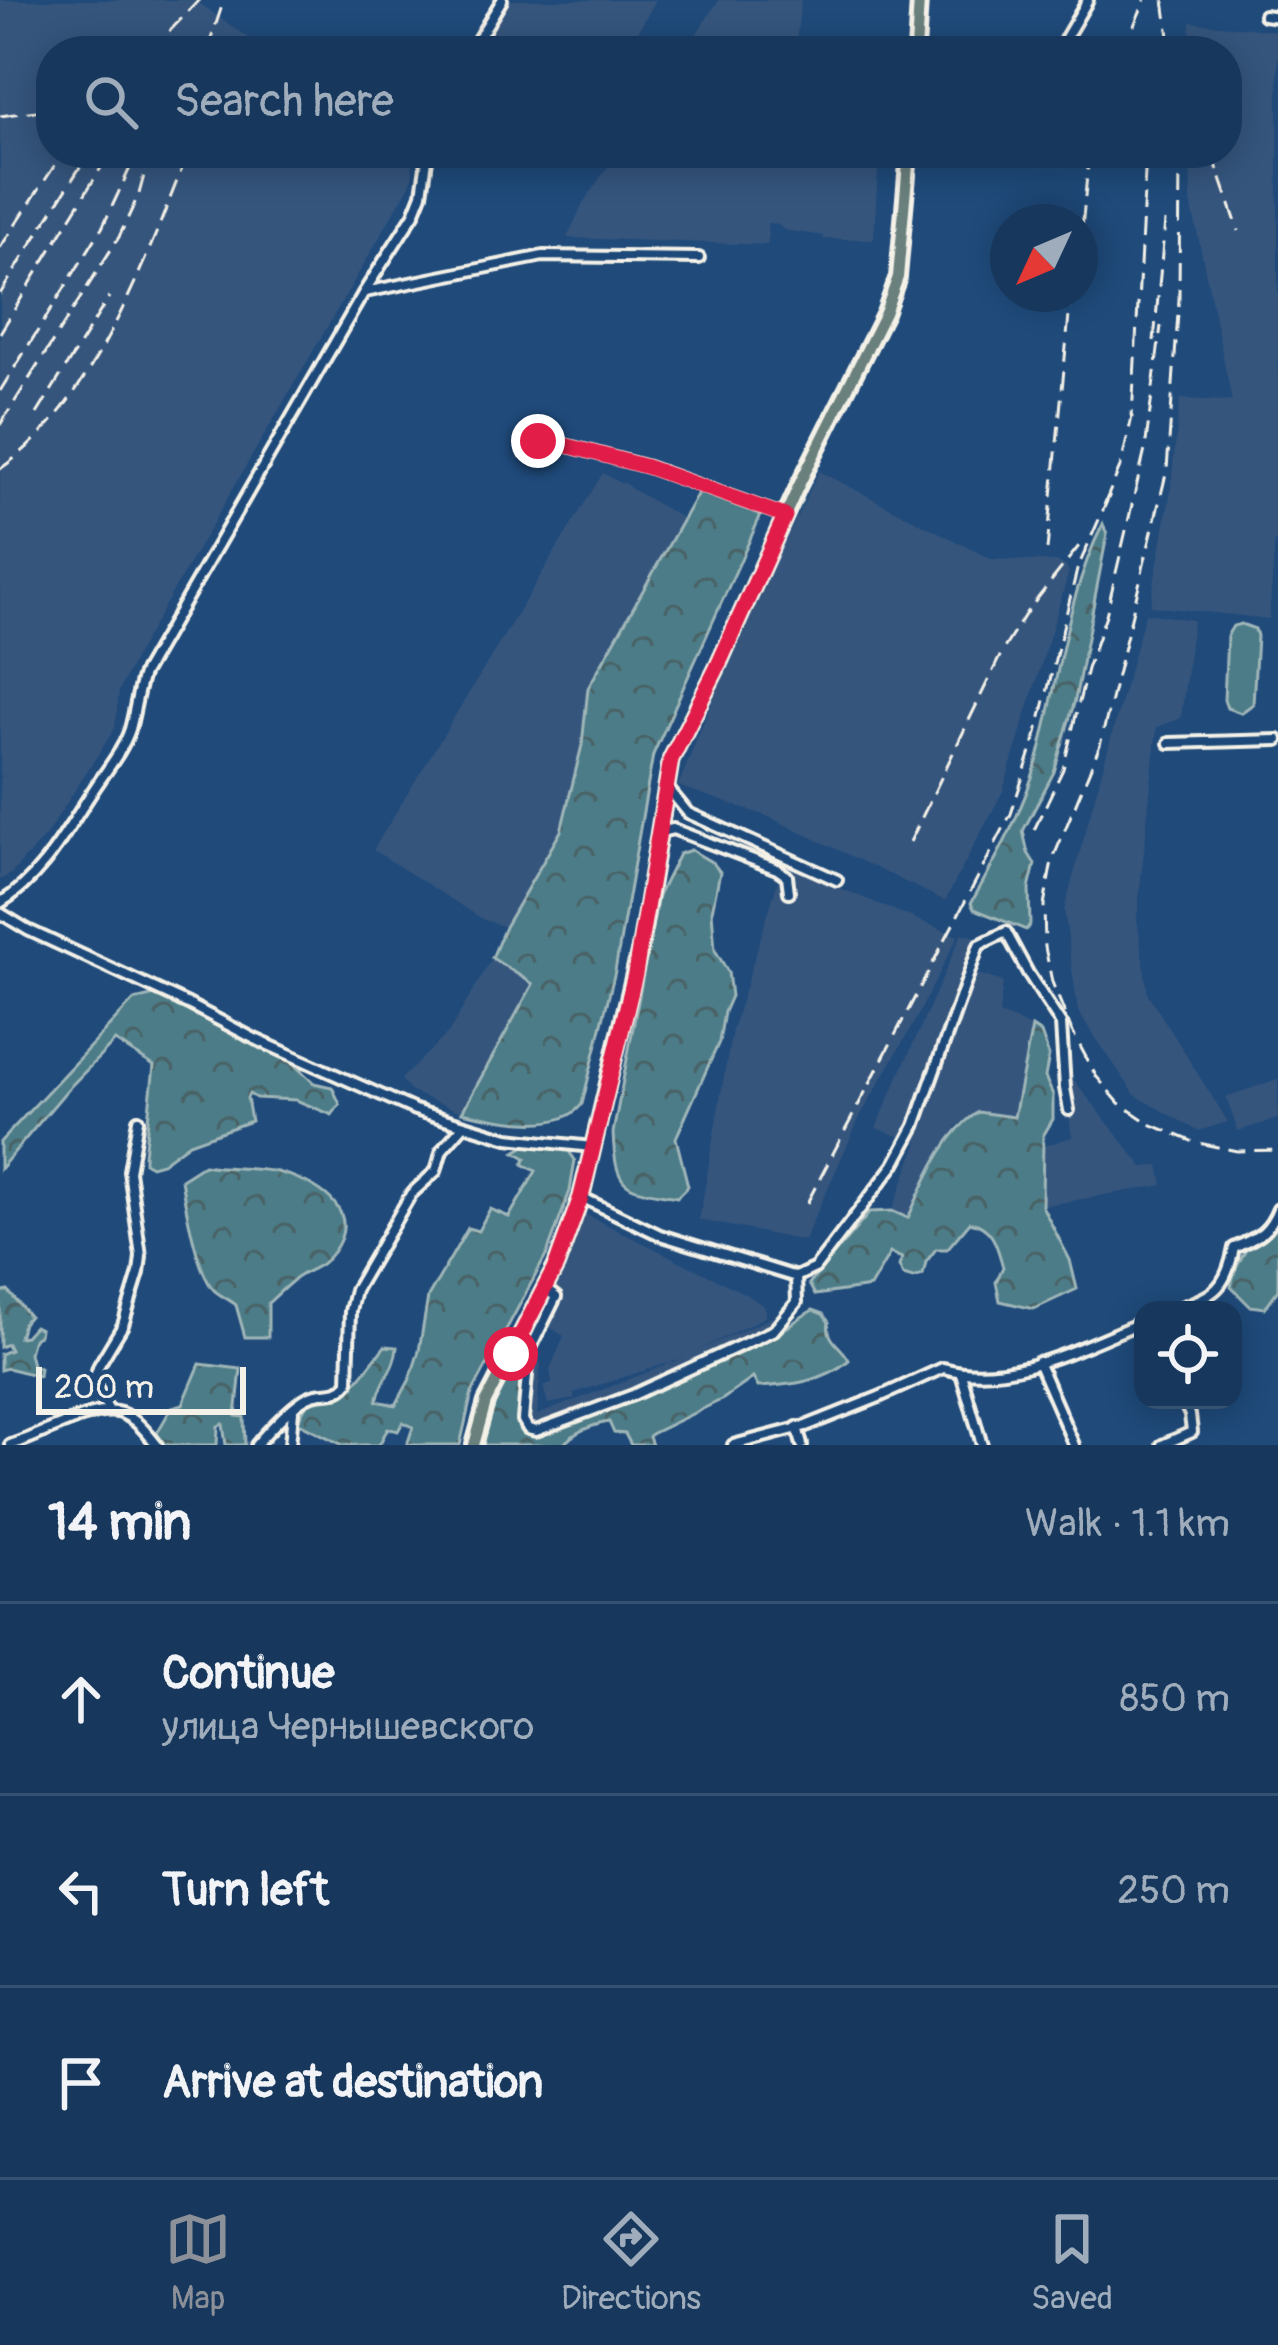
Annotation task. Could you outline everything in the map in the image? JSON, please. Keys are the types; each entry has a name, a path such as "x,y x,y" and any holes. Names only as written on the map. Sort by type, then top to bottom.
{"main road":[{"path":"917,36 919,0"},
{"path":"474,1445 486,1402 545,1289 581,1197 635,974 671,759 885,314 898,278 908,168"}],"street":[{"path":"480,36 502,0"},
{"path":"1067,36 1088,0"},
{"path":"1264,15 1278,17"},
{"path":"0,903 15,894 50,853 122,747 142,674 414,214 426,168"},
{"path":"364,292 543,256 699,258"},
{"path":"524,451 542,439 647,467 785,516"},
{"path":"1169,743 1278,740"},
{"path":"665,785 688,813 837,880"},
{"path":"659,827 688,813"},
{"path":"659,827 777,869 787,876 789,892"},
{"path":"0,913 308,1064 401,1104 508,1138 592,1147"},
{"path":"581,1197 660,1235 796,1277 815,1268 894,1165 914,1126 979,945 1006,932 1060,1024 1070,1110"},
{"path":"110,1411 95,1376 123,1324 139,1273 141,1256 129,1171 138,1120"},
{"path":"256,1445 307,1396 340,1391 348,1383 355,1290 411,1194 436,1171 442,1150 463,1126"},
{"path":"1197,1301 1215,1294 1231,1265 1234,1248 1261,1235 1278,1209"},
{"path":"545,1289 556,1297 530,1352 523,1420 527,1429 536,1431 633,1395 774,1330 797,1302 796,1277"},
{"path":"733,1445 806,1426 943,1368 998,1373 1134,1325"},
{"path":"1038,1362 1074,1445"},
{"path":"961,1373 982,1445"},
{"path":"1162,1445 1192,1432 1187,1409"},
{"path":"290,1445 294,1410"},
{"path":"9,1445 110,1411 124,1414 158,1445"},
{"path":"797,1426 802,1445"}],"shaded area":[{"path":"0,0 195,0 246,36 36,36 36,168 412,168 413,173 136,655 119,691 115,728 46,835 0,880"},
{"path":"494,0 656,0 636,36 471,36"},
{"path":"719,0 801,0 797,36 695,36"},
{"path":"1191,22 1278,31 1278,540 1269,619 1150,606 1170,495 1180,399 1232,401 1191,202 1190,168 1242,168 1242,36 1190,36"},
{"path":"607,168 878,168 874,239 823,239 767,223 768,245 567,238"},
{"path":"819,471 991,559 1058,562 1069,572 1003,791 945,901 769,817 678,786 729,659"},
{"path":"603,473 685,520 588,688 582,745 561,831 505,927 484,920 373,850"},
{"path":"1145,613 1193,620 1181,718 1157,727 1137,918 1148,994 1228,1122 1198,1131 1135,1095 1078,1012 1064,910"},
{"path":"783,865 958,936 861,1115 804,1241 699,1220 732,1030"},
{"path":"962,933 982,938 975,973 1003,982 999,1014 1032,1027 1014,1117 978,1112 957,1126 908,1218 892,1211 918,1143 876,1128"},
{"path":"492,958 533,984 462,1112 411,1092 401,1079 449,1032"},
{"path":"1278,1079 1278,1119 1238,1131 1226,1097"},
{"path":"1074,1080 1143,1167 1159,1165 1163,1185 1042,1206 1043,1146 1072,1137 1065,1088"},
{"path":"585,1214 765,1307 765,1317 695,1352 774,1316 778,1323 612,1398 536,1424 527,1422 532,1362 541,1362 537,1415 684,1358 548,1404 543,1386 552,1384 550,1369 564,1336 545,1325 553,1292"}],"green space":[{"path":"699,491 758,510 760,517 653,755 615,971 582,1104 572,1114 543,1122 462,1112 533,984 492,958 561,831 582,745 588,688"},
{"path":"1103,524 1107,535 1075,700 1054,772 1023,831 1035,864 1026,930 974,909 971,903 1009,833 1032,777 1080,580"},
{"path":"1233,626 1255,629 1257,636 1253,704 1241,713 1227,708 1224,700 1227,636"},
{"path":"691,850 720,872 712,911 715,950 728,972 731,996 719,1042 676,1138 688,1186 677,1197 626,1183 617,1166 613,1133 658,896 679,854"},
{"path":"159,994 220,1022 245,1042 281,1052 314,1083 332,1087 340,1104 332,1115 296,1100 249,1094 251,1121 189,1143 151,1166 144,1162 144,1155 154,1066 115,1041 0,1169 0,1142 134,1000"},
{"path":"1032,1027 1041,1033 1049,1056 1045,1077 1053,1095 1053,1119 1043,1136 1042,1206 1070,1260 1077,1289 1034,1309 1000,1301 996,1282 1003,1267 996,1245 984,1228 970,1222 947,1249 936,1249 923,1275 903,1275 902,1258 890,1253 870,1287 815,1295 809,1284 870,1212 892,1211 908,1218 937,1159 966,1122 978,1112 1014,1117"},
{"path":"527,1145 568,1150 575,1160 570,1191 547,1254 472,1393 460,1445 407,1445 413,1427 403,1422 398,1431 388,1428 379,1445 343,1445 297,1422 308,1402 338,1398 385,1346 397,1347 377,1401 396,1405 419,1351 428,1297 468,1228 478,1231 490,1209 509,1217 536,1171 515,1152"},
{"path":"203,1165 291,1176 319,1190 339,1210 341,1237 333,1252 268,1303 268,1337 245,1337 236,1305 213,1289 202,1268 181,1179"},
{"path":"1278,1218 1278,1290 1265,1308 1250,1306 1231,1287 1233,1278 1255,1238"},
{"path":"8,1291 29,1316 19,1337 34,1326 40,1329 29,1353 32,1365 40,1368 39,1376 0,1370 0,1354 10,1350 7,1344 0,1347 0,1293"},
{"path":"813,1310 829,1322 832,1338 849,1360 818,1378 758,1387 753,1378 723,1399 651,1434 652,1445 631,1445 625,1434 614,1433 609,1422 584,1429 563,1445 481,1445 504,1379 526,1348 523,1418 518,1424 521,1431 536,1431 710,1367 766,1341"},
{"path":"200,1364 241,1369 236,1416 244,1417 245,1445 226,1445 223,1424 218,1426 217,1445 165,1445 157,1433 172,1407 183,1404"}],"railway":[{"path":"165,36 199,0"},
{"path":"212,36 224,0"},
{"path":"1129,36 1145,0"},
{"path":"1164,0 1169,36"},
{"path":"0,116 36,111"},
{"path":"0,248 53,168"},
{"path":"0,294 80,168"},
{"path":"0,333 101,168"},
{"path":"0,391 102,228 130,168"},
{"path":"0,425 119,237 146,168"},
{"path":"0,469 34,441 90,368 136,281 182,168"},
{"path":"1084,204 1088,168"},
{"path":"1104,505 1121,465 1132,417 1145,168"},
{"path":"1180,168 1179,299 1167,470 1100,745 1052,861 1044,905 1045,947 1052,982 1072,1031 1096,1076 1119,1103 1150,1124 1194,1142 1237,1151 1278,1150"},
{"path":"1217,168 1239,231"},
{"path":"1154,341 1165,221"},
{"path":"37,414 109,297"},
{"path":"1047,550 1069,312"},
{"path":"1034,830 1063,769 1087,669 1106,615 1145,450 1161,326"},
{"path":"807,1203 1011,814 1037,733 1077,570 1111,492"},
{"path":"910,842 1003,650 1079,546"}],"route":[{"path":"511,1354 556,1266 581,1197 635,974 671,759 785,516 647,467 538,441"}]}
